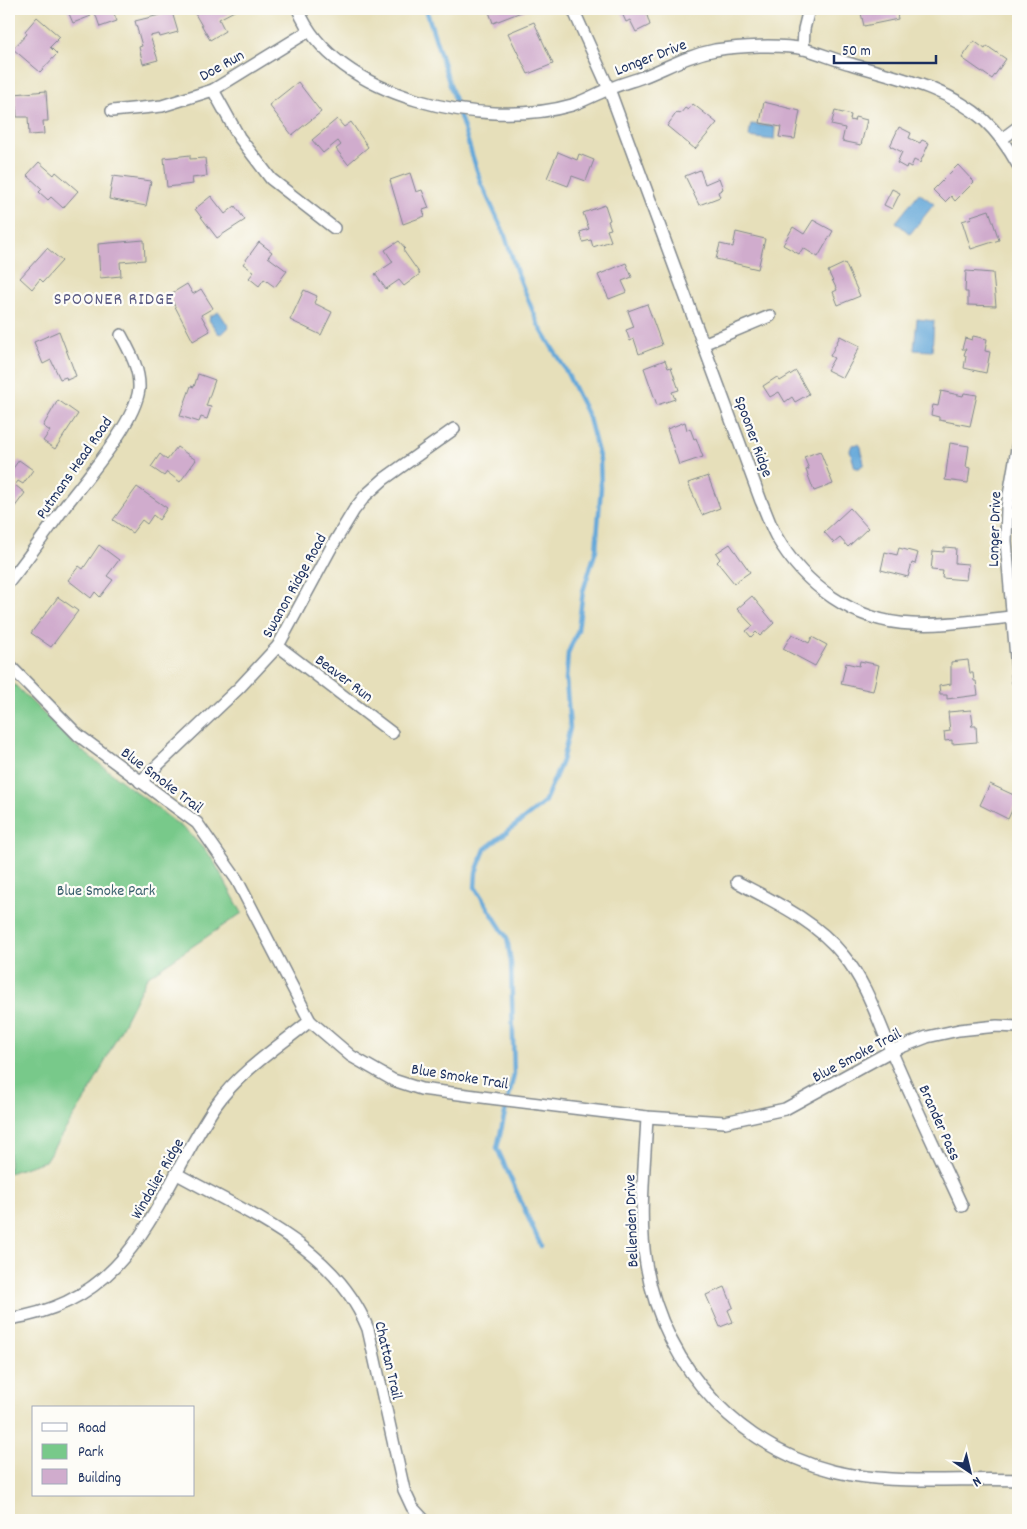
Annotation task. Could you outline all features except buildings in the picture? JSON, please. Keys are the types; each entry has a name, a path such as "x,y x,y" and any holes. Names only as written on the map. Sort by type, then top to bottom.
{"street":[{"name":"Longer Drive","path":"298,9 309,31 320,46 351,72 367,81 402,94 452,107 500,114 534,112 572,105 609,88 644,76 686,58 716,50 751,47 803,49 938,91 984,120 1002,139 1018,165"},
{"name":"Spooner Ridge","path":"573,9 609,88 776,536 796,565 820,590 852,609 888,622 932,624 1016,616"},
{"path":"803,49 804,29 809,9"},
{"name":"Doe Run","path":"112,111 162,106 213,90 309,31"},
{"path":"213,90 239,137 271,179 334,228"},
{"path":"1002,139 1018,127"},
{"path":"704,344 770,316"},
{"name":"Putmans Head Road","path":"9,582 38,545 127,420 138,391 139,379 134,362 121,335"},
{"name":"Swanon Ridge Road","path":"140,782 240,687 278,646 354,510 384,479 454,429"},
{"name":"Longer Drive","path":"1018,443 1007,507 1006,549 1016,616 1018,681"},
{"name":"Beaver Run","path":"278,646 392,733"},
{"name":"Blue Smoke Trail","path":"9,665 78,735 197,823 237,880 310,1022 351,1056 393,1080 421,1089 499,1099 647,1117 725,1122 768,1114 803,1101 891,1051 927,1037 959,1030 997,1026 1018,1027"},
{"name":"Brander Pass","path":"738,882 788,909 819,931 843,955 858,977 962,1206"},
{"name":"Windalier Ridge","path":"9,1319 27,1316 66,1303 87,1292 110,1273 140,1238 217,1105 237,1080 310,1022"},
{"name":"Bellenden Drive","path":"647,1117 644,1238 646,1263 668,1335 690,1372 718,1406 744,1428 781,1452 837,1472 885,1478 1018,1480"},
{"name":"Chattan Trail","path":"177,1174 306,1247 347,1288 360,1308 368,1329 404,1490 412,1507 424,1520"}],"green space":[{"name":"Blue Smoke Park","path":"9,679 76,746 188,832 212,858 242,913 147,977 89,1093 45,1161 9,1173"}],"water":[{"path":"751,124 775,127 774,140 749,137"},
{"path":"919,193 934,204 910,234 896,222"},
{"path":"219,312 229,327 222,334 218,333 209,320 210,316"},
{"path":"917,319 934,321 932,351 914,350"},
{"path":"859,444 864,464 859,468 855,468 850,450 852,445"}],"waterway":[{"path":"426,9 481,183 505,235 516,270 539,326 565,369 589,418 600,460 601,488 596,550 583,591 578,630 568,653 566,680 570,728 562,761 544,803 485,849 476,872 475,887 507,938 511,963 514,1074 497,1148 541,1246"}],"district":[{"name":"SPOONER RIDGE","path":"114,298"}]}
